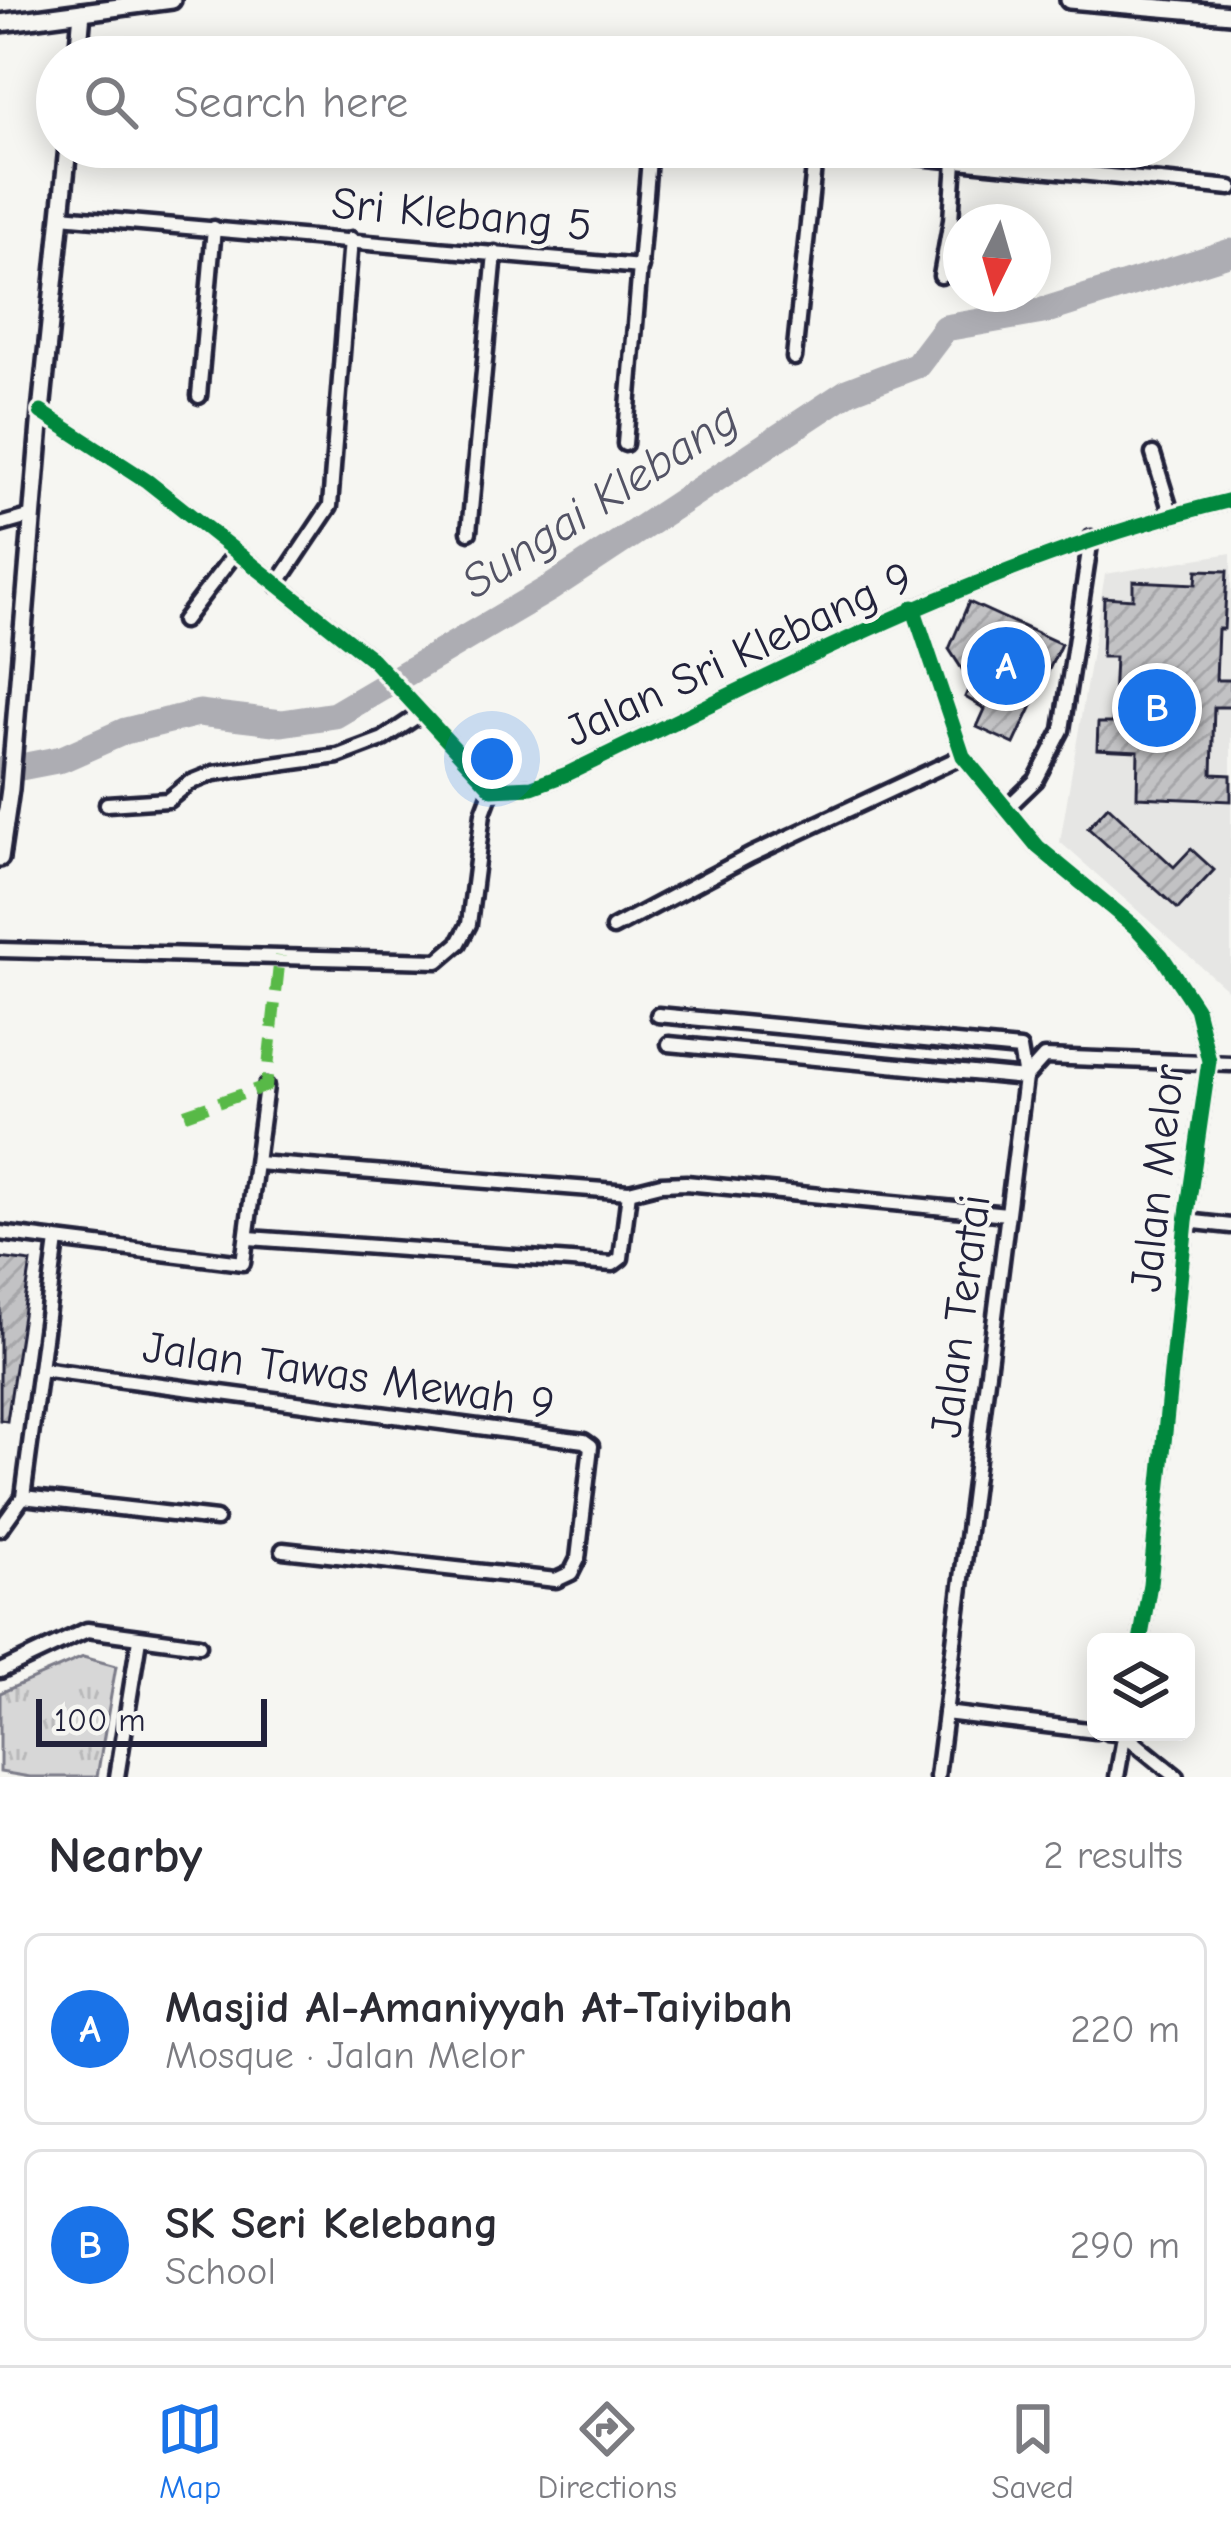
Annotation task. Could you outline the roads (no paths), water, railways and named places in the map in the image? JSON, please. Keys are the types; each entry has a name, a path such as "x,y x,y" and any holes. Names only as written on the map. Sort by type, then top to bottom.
{"street":[{"path":"0,23 82,6 172,0"},
{"path":"1069,0 1227,9"},
{"path":"80,36 82,6"},
{"path":"0,859 66,168"},
{"path":"625,444 648,168"},
{"path":"794,358 814,168"},
{"path":"941,276 954,168"},
{"path":"1034,168 1231,188"},
{"name":"Sri Klebang 5","path":"61,216 640,268"},
{"path":"199,396 214,228"},
{"path":"277,585 330,506 351,239"},
{"path":"470,532 495,253"},
{"path":"0,950 438,962 459,943 469,924 483,814 492,789 373,660 123,463 41,412"},
{"path":"1154,454 1172,516"},
{"name":"Jalan Sri Klebang 9","path":"492,789 532,787 567,774 913,607 1090,538 1231,500"},
{"path":"0,525 32,516"},
{"path":"1006,809 1036,780 1062,730 1090,538"},
{"path":"183,621 235,553"},
{"name":"Jalan Melor","path":"913,607 963,756 1038,847 1136,928 1161,955 1196,1008 1209,1060 1186,1221 1142,1633"},
{"path":"107,804 168,800 189,783 214,773 338,756 383,739 422,713"},
{"path":"613,928 751,855 963,756"},
{"path":"658,1015 1020,1049 1024,1078"},
{"path":"669,1044 1024,1078"},
{"path":"1024,1078 1044,1057 1231,1064"},
{"name":"Jalan Teratai","path":"937,1777 1024,1078"},
{"path":"0,1233 244,1263 266,1086"},
{"path":"257,1163 628,1192 691,1183 1007,1214"},
{"path":"249,1238 613,1264 621,1258 628,1192"},
{"path":"1186,1221 1231,1226"},
{"path":"0,1529 23,1497 57,1240"},
{"name":"Jalan Tawas Mewah 9","path":"40,1369 586,1441 591,1446 578,1558 572,1573 556,1580 283,1550"},
{"path":"23,1497 216,1519"},
{"path":"0,1671 87,1630 199,1645"},
{"path":"117,1777 139,1639"},
{"path":"945,1713 1087,1730"},
{"path":"1117,1777 1124,1741"},
{"path":"1134,1741 1177,1777"}],"waterway":[{"name":"Sungai Klebang","path":"0,771 62,759 125,731 199,713 282,723 335,715 552,587 849,391 917,365 945,328 1043,311 1231,252"}],"place":[{"name":"Masjid Al-Amaniyyah At-Taiyibah","path":"1006,666"},
{"name":"SK Seri Kelebang","path":"1157,708"}]}
